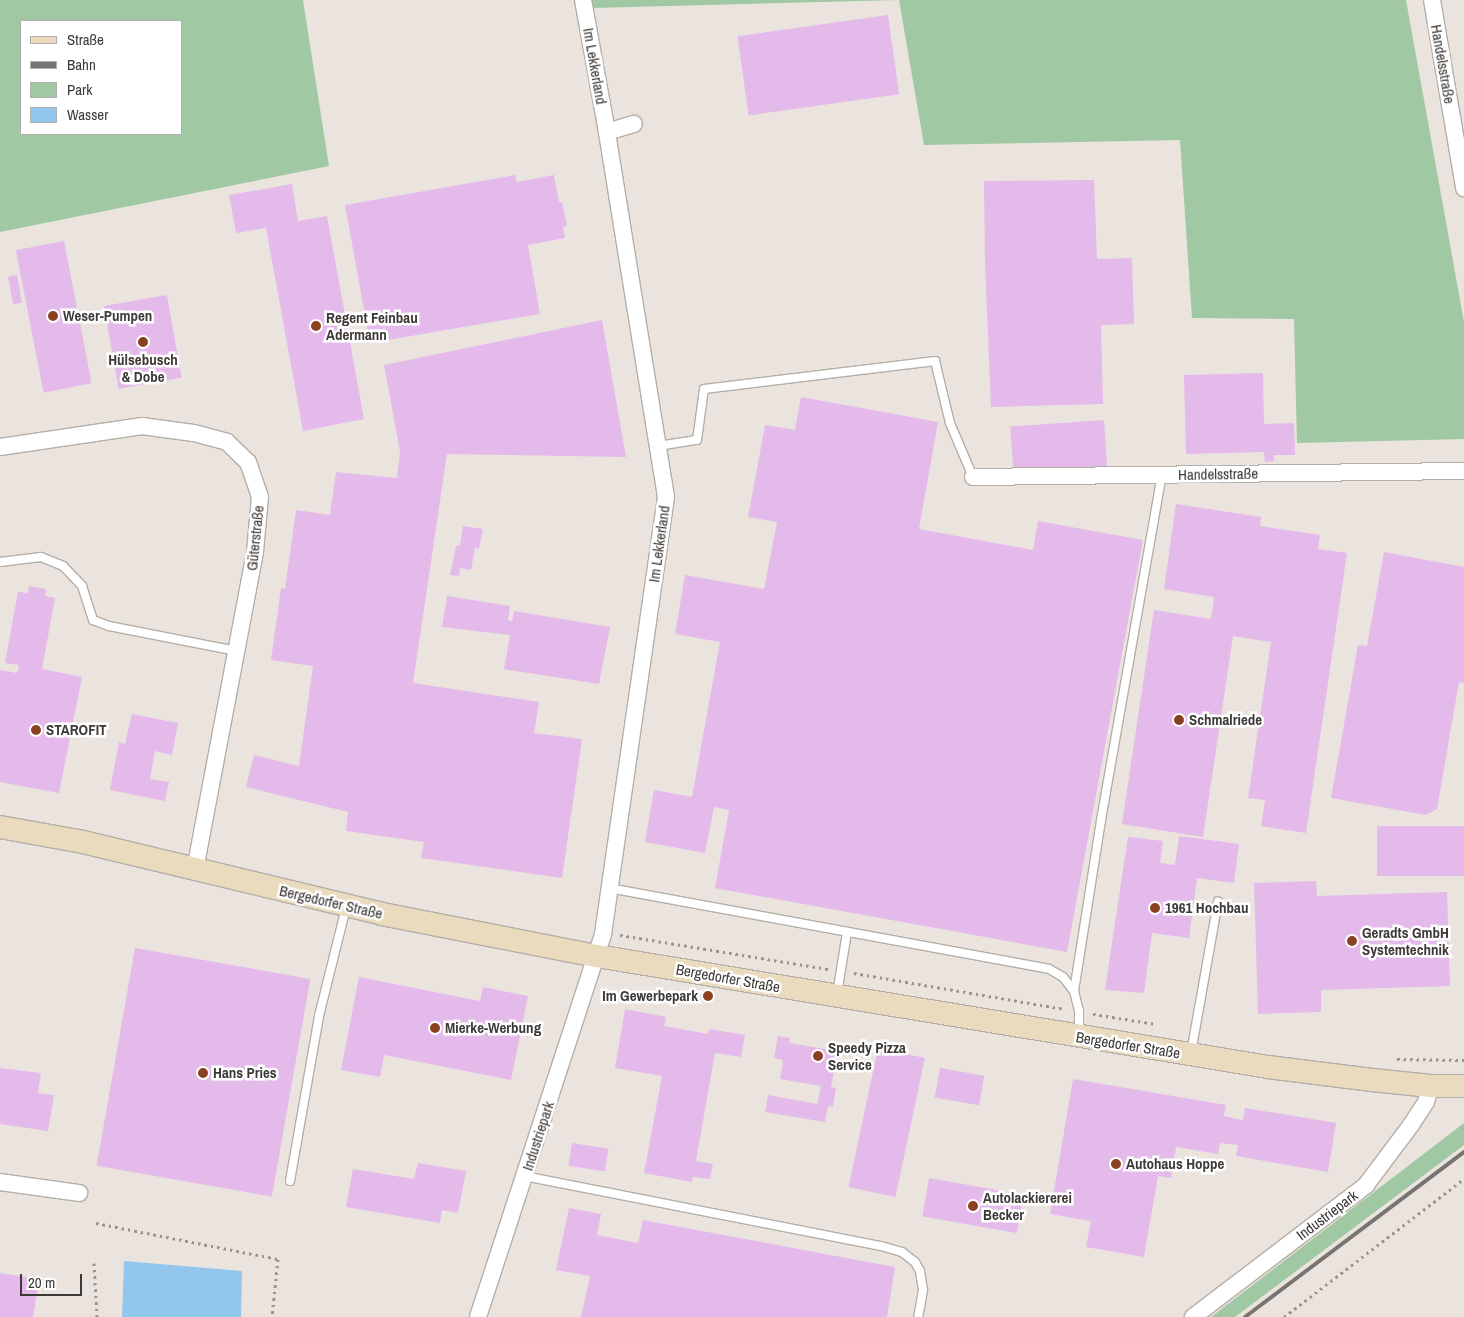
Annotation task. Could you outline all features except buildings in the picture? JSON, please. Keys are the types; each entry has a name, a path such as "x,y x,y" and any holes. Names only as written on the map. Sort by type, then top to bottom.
{"street":[{"name":"Im Lekkerland","path":"583,0 607,132 666,497 609,888 597,956"},
{"name":"Handelsstraße","path":"1432,0 1464,188"},
{"path":"607,132 634,124"},
{"name":"Güterstraße","path":"0,447 142,426 194,433 227,442 248,462 260,497 255,552 195,870"},
{"name":"Handelsstraße","path":"973,477 1464,471"},
{"name":"Bergedorfer Straße","path":"0,827 83,842 346,906 597,956 1268,1067 1431,1086 1464,1086"},
{"name":"Industriepark","path":"478,1317 597,956"},
{"name":"Industriepark","path":"1193,1317 1366,1185 1411,1125 1426,1102 1431,1086"},
{"path":"0,1182 78,1193"}],"lane":[{"path":"658,446 697,440 704,389 935,361 950,423 973,477"},
{"path":"1080,1037 1079,1011 1074,991 1103,811 1162,475"},
{"path":"0,562 41,557 63,566 82,586 93,620 109,626 237,651"},
{"path":"609,888 1049,968 1063,977 1074,991"},
{"path":"1191,1055 1218,901"},
{"path":"290,1181 319,1016 346,906"},
{"path":"837,997 847,932"},
{"path":"524,1176 881,1246 902,1252 915,1262 920,1271 923,1290 918,1317"}],"path":[{"path":"602,934 634,936 1157,1024"},
{"path":"1390,1058 1437,1061 1464,1060"},
{"path":"1284,1317 1464,1179"},
{"path":"96,1223 278,1259 272,1317"},
{"path":"94,1263 97,1317"}],"green space":[{"path":"0,0 303,0 329,166 0,232"},
{"path":"590,0 899,0 591,8"},
{"path":"899,0 1406,0 1464,322 1464,439 1297,443 1294,319 1192,318 1180,140 924,145"},
{"path":"1464,1123 1464,1145 1235,1317 1211,1317"}],"water":[{"path":"124,1261 242,1271 241,1317 122,1317"}],"railway":[{"path":"1245,1317 1464,1152"}],"place":[{"name":"Weser-Pumpen","path":"53,316"},
{"name":"Regent Feinbau Adermann","path":"316,326"},
{"name":"Hülsebusch & Dobe","path":"143,342"},
{"name":"Schmalriede","path":"1179,720"},
{"name":"STAROFIT","path":"36,730"},
{"name":"1961 Hochbau","path":"1155,908"},
{"name":"Geradts GmbH Systemtechnik","path":"1352,941"},
{"name":"Im Gewerbepark","path":"708,996"},
{"name":"Mierke-Werbung","path":"435,1028"},
{"name":"Speedy Pizza Service","path":"818,1056"},
{"name":"Hans Pries","path":"203,1073"},
{"name":"Autohaus Hoppe","path":"1116,1164"},
{"name":"Autolackiererei Becker","path":"973,1206"}]}
